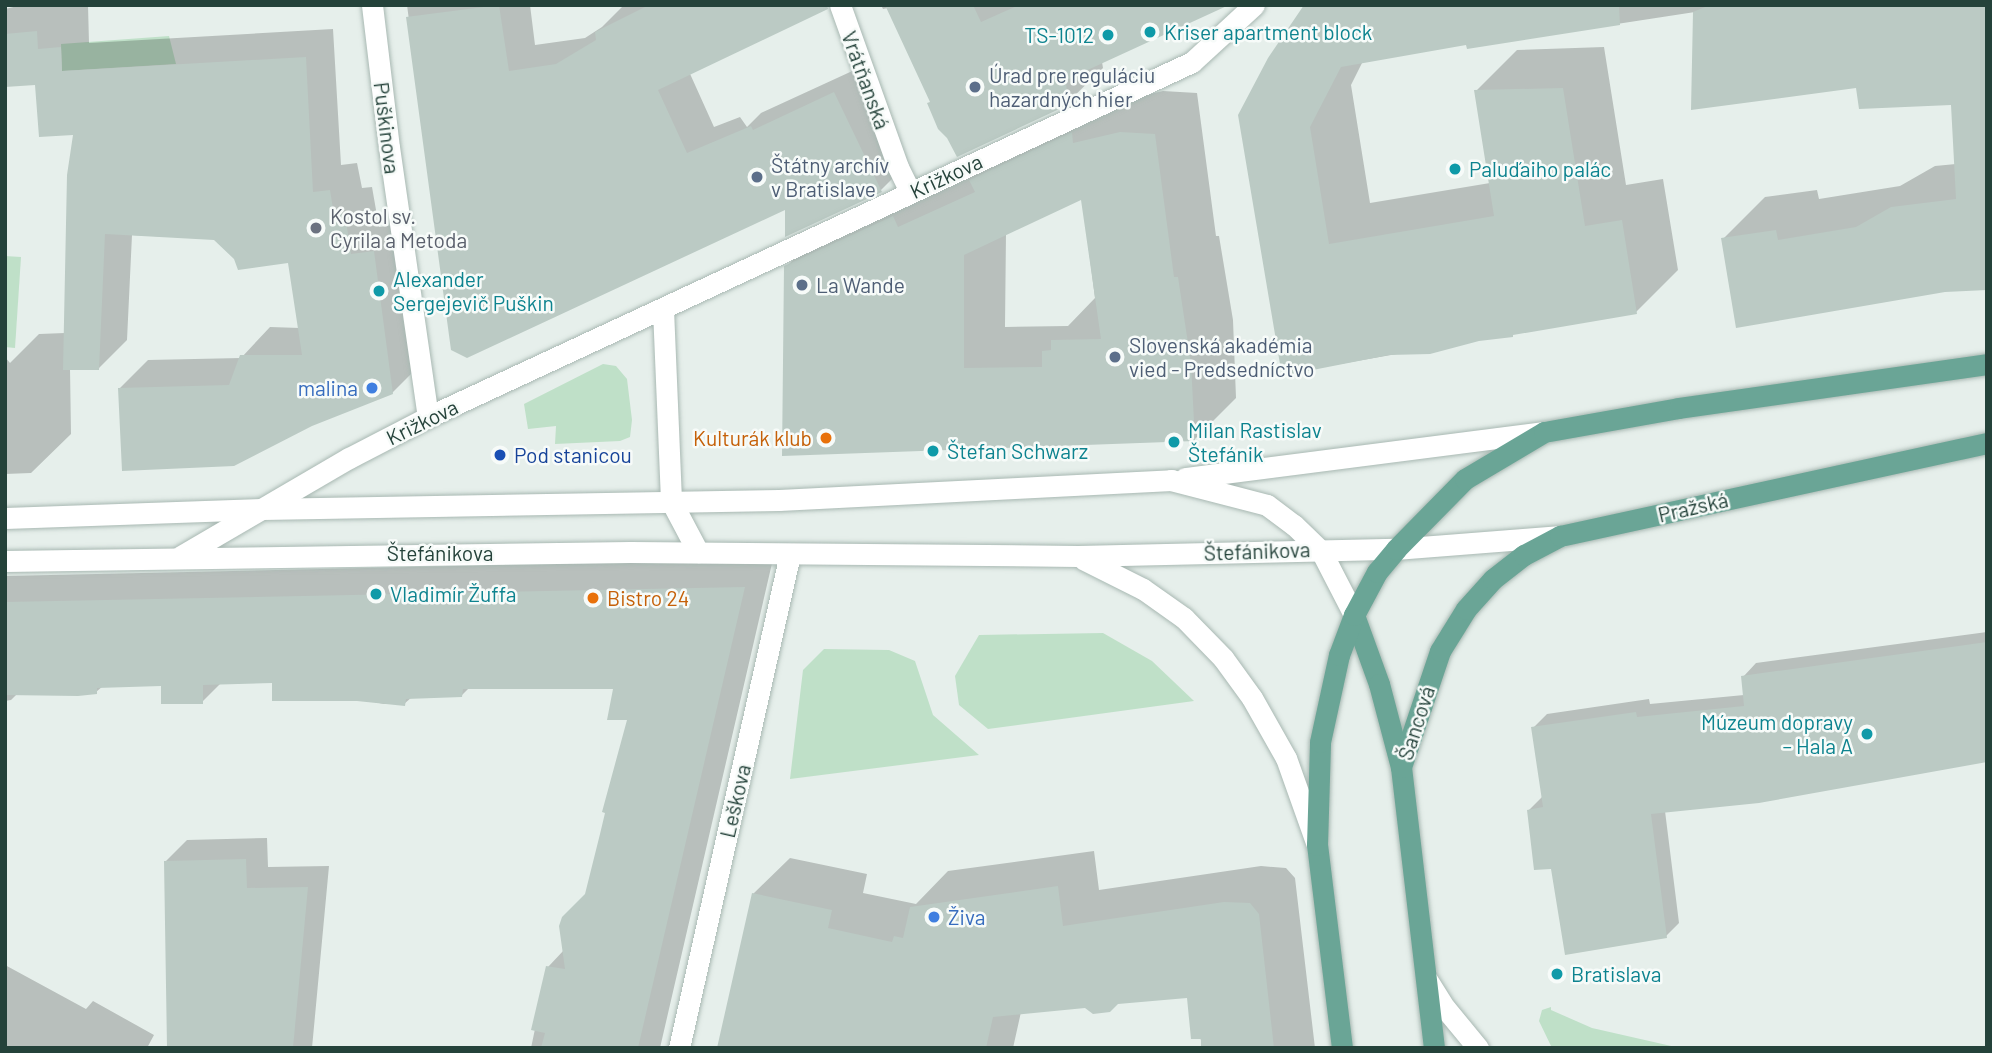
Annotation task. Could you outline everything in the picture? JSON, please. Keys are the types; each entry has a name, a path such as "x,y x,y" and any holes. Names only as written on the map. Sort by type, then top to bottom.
{"main road":[{"name":"Puškinova","path":"372,5 389,147 428,417"},
{"name":"Vrátňanská","path":"840,5 898,167 910,192"},
{"name":"Križkova","path":"262,509 428,417 1192,62 1254,5"},
{"path":"663,309 671,501 698,552"},
{"path":"1171,480 1544,432 1679,408 1987,364"},
{"path":"1342,1048 1317,845 1320,742 1339,655 1354,615 1377,572 1396,549 1465,479 1544,432"},
{"name":"Pražská","path":"1321,551 1396,549 1560,536 1987,443"},
{"name":"Štefánikova","path":"5,518 262,509 779,500 1171,480 1267,505 1294,525 1321,551"},
{"name":"Štefánikova","path":"181,556 262,509"},
{"name":"Šancová","path":"1434,1048 1401,767 1440,651 1466,609 1503,571 1524,555 1560,536"},
{"path":"1321,551 1354,615 1379,684 1401,767"},
{"name":"Štefánikova","path":"5,561 181,556 698,552 1077,556 1321,551"},
{"name":"Leškova","path":"679,1048 790,554"},
{"path":"1077,556 1143,589 1184,618 1223,658 1252,698 1286,758 1317,845"},
{"path":"1426,978 1445,1008 1478,1048"}],"green space":[{"path":"169,36 176,64 62,71 61,44"},
{"path":"5,256 21,257 15,348 5,347"},
{"path":"603,364 616,366 627,379 632,420 630,437 620,441 555,444 556,426 528,429 524,404"},
{"path":"1103,633 1152,661 1194,701 988,729 959,705 955,676 979,635"},
{"path":"824,649 889,650 915,661 933,715 979,755 790,779 803,670"},
{"path":"1551,1007 1551,1010 1592,1028 1680,1048 1552,1048 1539,1021 1542,1010"}],"building":[{"path":"499,5 509,71 556,64 596,40 595,32 649,5 827,5 828,9 658,90 687,153 751,126 753,130 834,92 882,192 785,237 785,210 467,358 451,350 406,17"},
{"path":"885,5 973,5 981,22 1019,5 1229,5 1066,81 1068,105 957,157 947,138 938,129 927,103 930,102"},
{"path":"1304,5 1619,5 1620,25 1467,49 1466,45 1341,67 1310,127 1329,244 1494,216 1474,90 1563,88 1585,226 1622,220 1637,314 1479,341 1430,354 1389,355 1282,376 1238,115 1268,58"},
{"path":"1710,5 1987,5 1987,290 1945,292 1736,328 1721,238 1776,230 1778,240 1856,227 1891,207 1956,199 1951,105 1859,109 1856,88 1691,110 1693,12"},
{"path":"37,31 38,49 61,47 62,71 306,57 313,192 330,190 334,215 345,214 351,254 374,251 393,394 312,426 234,466 122,471 118,388 229,385 240,355 302,355 288,263 238,270 234,259 214,240 105,234 99,370 63,370 67,175 73,135 39,137 35,85 5,87 5,34"},
{"path":"1072,132 1073,143 1120,132 1155,134 1174,277 1178,277 1191,363 1195,441 782,456 784,266 893,216 898,227 975,192 969,180","holes":["1081,200 1101,339 1051,340 1051,350 1042,351 1042,367 964,368 964,255"]},
{"path":"745,587 638,1048 541,1048 545,1033 531,1030 546,966 565,969 559,926 562,917 585,894 600,834 605,813 602,812 627,720 607,720 613,689 463,689 462,697 406,699 405,706 357,701 272,701 272,683 203,685 203,704 161,704 161,686 97,688 97,694 78,696 5,695 5,602"},
{"path":"1987,642 1987,762 1759,803 1651,814 1667,938 1565,955 1551,869 1534,870 1527,810 1543,807 1531,727 1636,712 1637,717 1744,706 1741,676"},
{"path":"246,859 247,888 308,887 293,1048 167,1048 164,861"},
{"path":"1058,886 1063,926 1224,902 1250,903 1259,914 1274,1048 1201,1048 1201,1039 1191,1039 1187,998 1118,1004 1110,1012 1093,1014 1085,1008 993,1017 986,1048 717,1048 752,893 832,910 828,928 892,942 894,936 903,938 910,907"}],"place":[{"name":"Kriser apartment block","path":"1150,32"},
{"name":"TS-1012","path":"1108,35"},
{"name":"Úrad pre reguláciu hazardných hier","path":"975,87"},
{"name":"Paluďaiho palác","path":"1455,169"},
{"name":"Štátny archív v Bratislave","path":"757,177"},
{"name":"Kostol sv. Cyrila a Metoda","path":"316,228"},
{"name":"La Wande","path":"802,285"},
{"name":"Alexander Sergejevič Puškin","path":"379,291"},
{"name":"Slovenská akadémia vied - Predsedníctvo","path":"1115,357"},
{"name":"malina","path":"372,388"},
{"name":"Kulturák klub","path":"826,438"},
{"name":"Milan Rastislav Štefánik","path":"1174,442"},
{"name":"Štefan Schwarz","path":"933,451"},
{"name":"Pod stanicou","path":"500,455"},
{"name":"Vladimír Žuffa","path":"376,594"},
{"name":"Bistro 24","path":"593,598"},
{"name":"Múzeum dopravy – Hala A","path":"1867,734"},
{"name":"Živa","path":"934,917"},
{"name":"Bratislava","path":"1557,974"}]}
